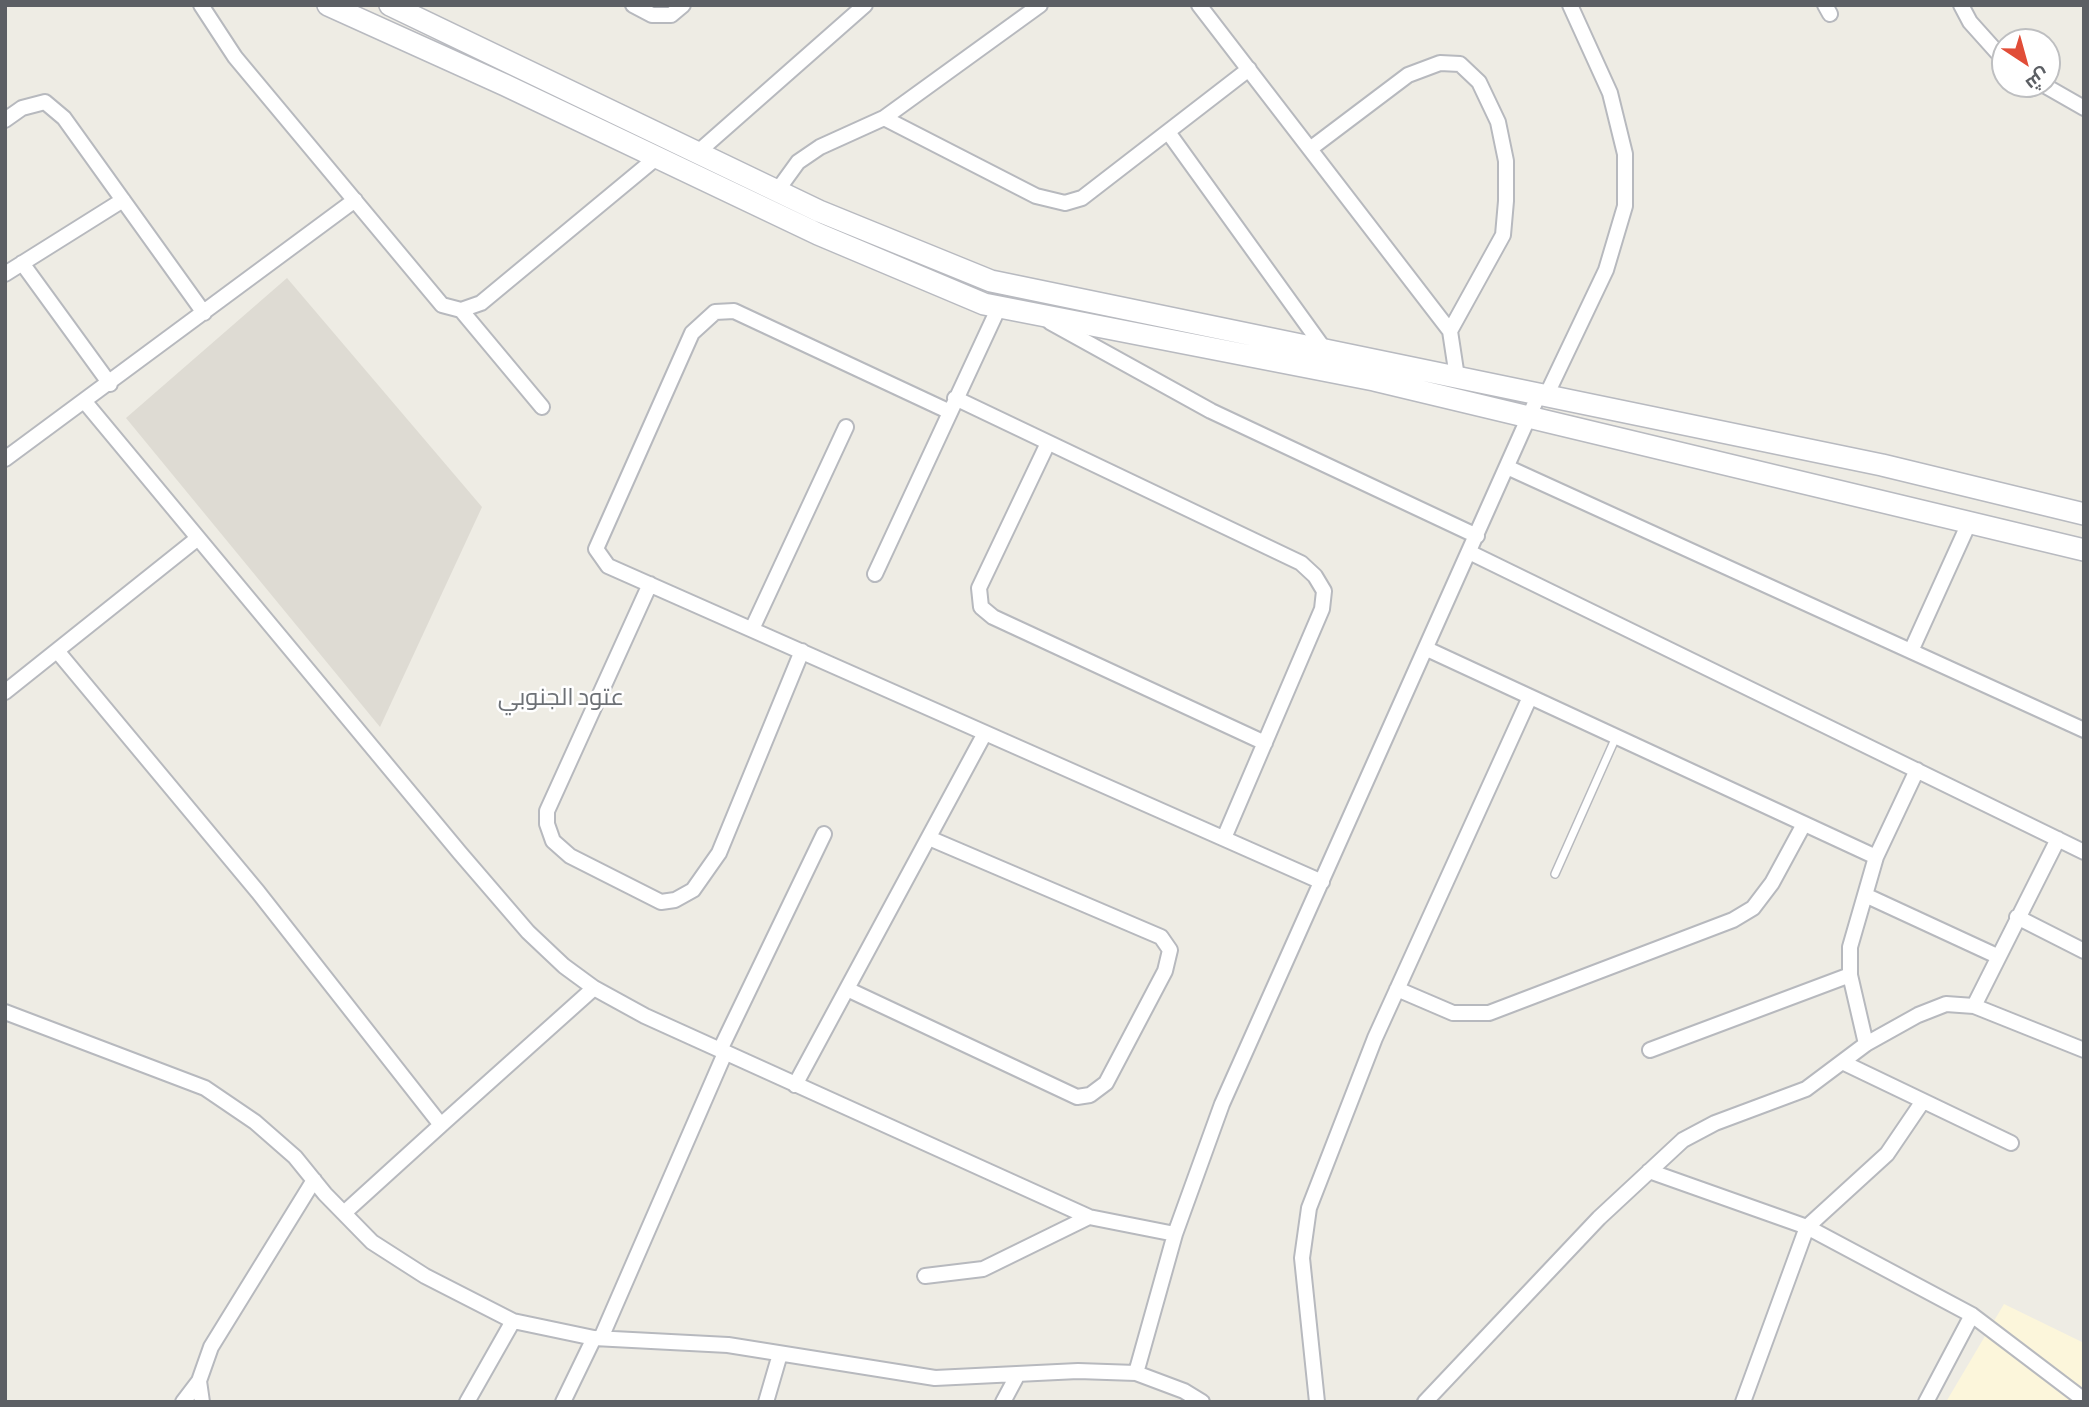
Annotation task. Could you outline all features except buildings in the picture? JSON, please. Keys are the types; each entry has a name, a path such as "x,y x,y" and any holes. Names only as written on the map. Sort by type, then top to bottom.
{"street":[{"path":"201,5 235,57 442,305 461,310 481,303 656,158"},
{"path":"328,5 818,234 984,304 1374,380 2084,550"},
{"path":"390,5 777,191 990,281 1882,465 2084,514"},
{"path":"633,5 652,15 671,15 683,5"},
{"path":"777,191 798,162 820,146 884,118 1040,5"},
{"path":"1199,5 1450,331 1457,377"},
{"path":"1136,1373 1175,1234 1222,1104 1469,552 1531,418 1606,270 1625,206 1625,154 1610,93 1570,5"},
{"path":"1961,5 1970,22 1991,45"},
{"path":"697,153 860,7"},
{"path":"1310,149 1408,75 1440,63 1460,64 1479,82 1498,122 1506,161 1503,235 1450,331"},
{"path":"884,118 1036,196 1065,203 1082,198 1249,69"},
{"path":"2061,95 2084,108"},
{"path":"5,120 22,108 45,102 64,118 204,313"},
{"path":"1168,132 1325,350"},
{"path":"8,451 110,384 355,200"},
{"path":"5,274 123,201"},
{"path":"22,263 110,384"},
{"path":"875,573 999,307"},
{"path":"461,310 542,407"},
{"path":"1224,838 1322,609 1324,591 1315,576 1301,563 1048,443 951,405 734,311 715,312 692,333 596,549 608,565 985,733 1224,838 1322,881"},
{"path":"1036,314 1211,411 1477,536"},
{"path":"85,402 527,932 564,966 594,988 645,1016 1089,1217 1175,1234"},
{"path":"752,629 846,427"},
{"path":"1048,443 979,588 981,607 993,617 1265,743"},
{"path":"1508,468 2084,730"},
{"path":"1911,651 1969,523"},
{"path":"5,692 198,538"},
{"path":"1469,552 2084,852"},
{"path":"650,584 547,811 547,824 553,841 570,856 661,902 675,900 693,890 719,853 802,652"},
{"path":"1427,649 1876,857"},
{"path":"58,652 258,892 441,1125"},
{"path":"1317,1402 1302,1258 1309,1208 1397,989 1530,697"},
{"path":"795,1085 985,733"},
{"path":"1866,1044 1850,975 1850,947 1876,857 1917,770"},
{"path":"1397,989 1452,1013 1489,1013 1733,920 1753,908 1772,883 1804,824"},
{"path":"563,1402 598,1338 722,1052 824,834"},
{"path":"847,989 1077,1097 1090,1095 1106,1083 1165,971 1170,950 1161,937 929,838"},
{"path":"1974,1006 1997,956 2059,839"},
{"path":"1865,895 1997,956"},
{"path":"2017,917 2084,951"},
{"path":"1650,1050 1850,975"},
{"path":"344,1213 594,988"},
{"path":"1425,1402 1599,1217 1684,1140 1716,1123 1806,1089 1866,1044 1917,1015 1946,1004 1974,1006 2084,1051"},
{"path":"5,1012 205,1088 265,1131 295,1157 372,1241 425,1276 513,1321 598,1338 728,1345 935,1378 1078,1371 1136,1373 1184,1391 1202,1402"},
{"path":"1842,1062 2011,1143"},
{"path":"1743,1402 1807,1227 1886,1154 1923,1101"},
{"path":"1649,1171 1807,1227 1972,1315 2084,1400"},
{"path":"183,1402 200,1381 211,1347 314,1180"},
{"path":"925,1276 983,1269 1089,1217"},
{"path":"1926,1402 1972,1315"},
{"path":"467,1402 513,1321"},
{"path":"766,1402 780,1354"},
{"path":"1003,1402 1018,1374"},
{"path":"200,1381 202,1402"}],"lane":[{"path":"1555,874 1616,737"}],"shaded area":[{"path":"287,278 482,507 380,727 126,418"},
{"path":"2004,1304 2084,1343 2084,1402 1946,1402"}],"district":[{"name":"عتود الجنوبي","path":"561,699"}]}
